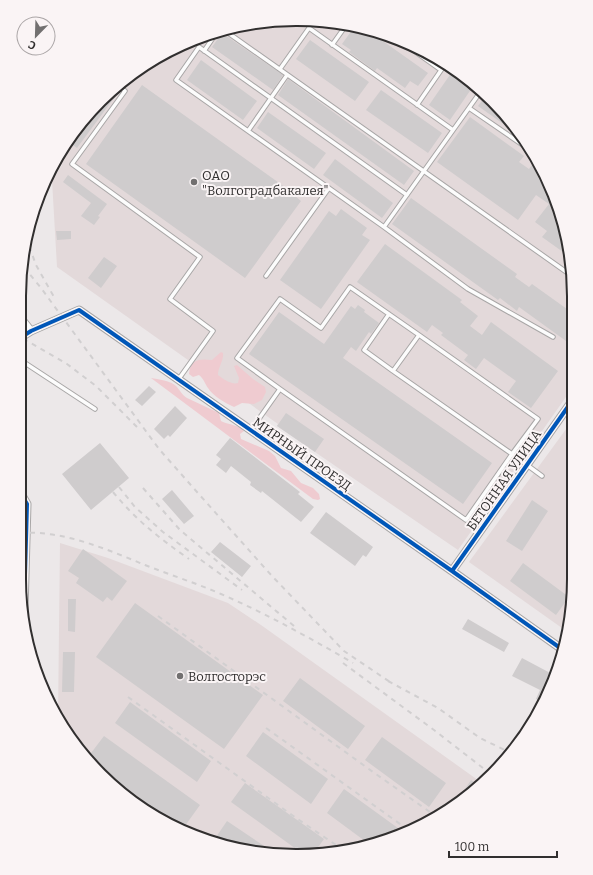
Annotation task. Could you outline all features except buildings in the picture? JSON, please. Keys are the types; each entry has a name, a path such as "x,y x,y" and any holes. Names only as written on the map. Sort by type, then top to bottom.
{"street":[{"name":"МИРНЫЙ ПРОЕЗД","path":"26,334 78,310 558,647"},
{"path":"26,325 31,331"},
{"name":"БЕТОННАЯ УЛИЦА","path":"452,571 567,408"},
{"path":"26,502 26,539"}],"lane":[{"path":"280,69 309,28 453,130"},
{"path":"332,45 343,30"},
{"path":"230,34 566,271"},
{"path":"204,51 212,39"},
{"path":"407,195 199,47 176,80 384,227 468,289 553,337"},
{"path":"416,104 441,70 424,58"},
{"path":"248,131 287,74"},
{"path":"123,89 125,91 72,164 200,257 170,299 213,331 178,380"},
{"path":"384,227 478,96"},
{"path":"469,108 518,142"},
{"path":"266,276 328,188"},
{"path":"350,287 419,335 538,418 466,520 237,358 280,299 321,328 350,287"},
{"path":"389,314 364,350 542,476"},
{"path":"394,371 419,335"},
{"path":"26,364 95,409"},
{"path":"251,430 280,389"}],"shaded area":[{"path":"296,26 332,28 367,35 416,54 447,72 488,105 521,146 539,177 558,226 565,261 567,296 567,396 458,550 277,426 278,424 57,267 52,181 62,165 60,164 62,161 82,132 105,105 118,93 161,62 210,40 226,35 261,28"},
{"path":"221,352 223,353 223,356 218,375 230,382 238,383 239,378 234,366 237,365 265,387 266,392 262,400 254,404 242,403 234,407 213,394 199,375 193,377 189,374 191,365 194,362 200,360 212,360"},
{"path":"151,378 164,380 174,384 187,398 219,413 221,421 242,429 244,431 240,434 241,439 269,451 275,456 281,468 291,471 301,483 313,488 319,494 320,499 313,499"},
{"path":"567,428 567,578 565,614 562,628 469,562"},
{"path":"60,543 108,558 228,603 477,780 432,813 400,828 367,840 332,847 296,849 261,847 226,840 210,835 161,813 146,803 118,782 93,757 72,729 58,706"}],"railway":[{"path":"30,249 36,265 54,297"},
{"path":"27,271 159,449 197,492 272,576 344,651 393,684"},
{"path":"26,340 67,364 96,386 139,429"},
{"path":"119,487 135,507 163,532 242,590"},
{"path":"143,488 180,530 294,626"},
{"path":"113,492 148,528 189,559"},
{"path":"26,533 52,534 84,542 202,586 272,618 353,663"},
{"path":"158,616 432,813"},
{"path":"343,663 487,771"},
{"path":"388,681 438,708 480,738 505,750"},
{"path":"128,697 296,818 338,846"},
{"path":"266,728 403,826"}],"cycle path":[{"path":"26,334 79,310 558,647"},
{"path":"452,571 567,408"},
{"path":"26,502 26,539"}],"place":[{"name":"ОАО \"Волгоградбакалея\"","path":"194,182"},
{"name":"Волгосторэс","path":"180,676"}]}
